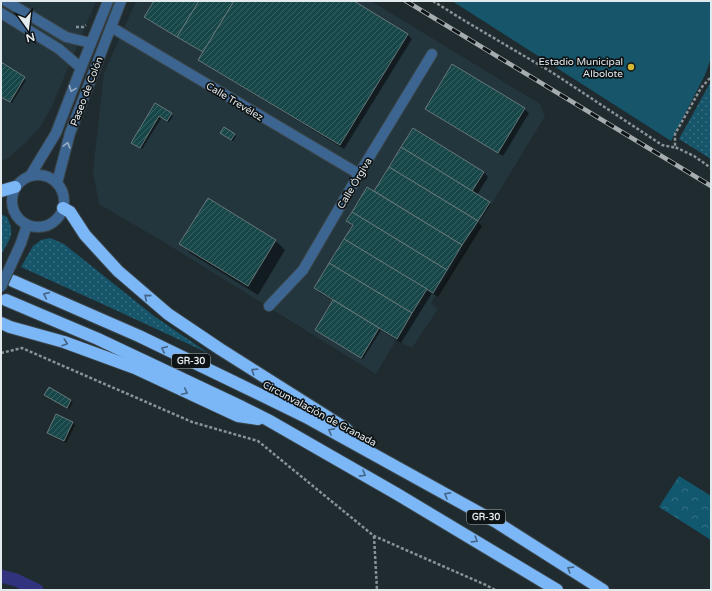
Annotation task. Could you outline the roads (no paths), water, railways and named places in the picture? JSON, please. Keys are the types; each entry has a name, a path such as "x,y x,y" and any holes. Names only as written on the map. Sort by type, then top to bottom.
{"highway":[{"path":"1,191 15,187"},
{"path":"63,208 70,212 85,234 118,272 168,314 220,349 345,428 365,449"},
{"name":"Circunvalación de Granada","path":"14,281 139,336 306,417 496,522 603,590"},
{"name":"GR-30","path":"6,300 98,339 268,420 398,494 557,590"},
{"path":"1,323 10,327 64,342 135,368 238,416 268,420"}],"street":[{"path":"6,1 66,38 91,43"},
{"name":"Paseo de Colón","path":"30,176 56,133 108,1"},
{"name":"Paseo de Colón","path":"57,183 70,133 121,1"},
{"path":"1,13 59,49 81,68"},
{"name":"Calle Trevélez","path":"111,27 359,174"},
{"name":"Calle Órgiva","path":"269,306 303,270 432,54"},
{"path":"37,174 51,178 57,183 62,190 64,199 63,208 59,216 53,222 44,226 36,227 27,225 14,213 12,196 15,187 24,178 37,174"},
{"path":"1,287 21,243 27,225"}],"waterway":[{"path":"1,576 16,580 37,590"}],"railway":[{"path":"406,1 711,186"}],"place":[{"name":"Estadio Municipal Albolote","path":"631,67"}]}
